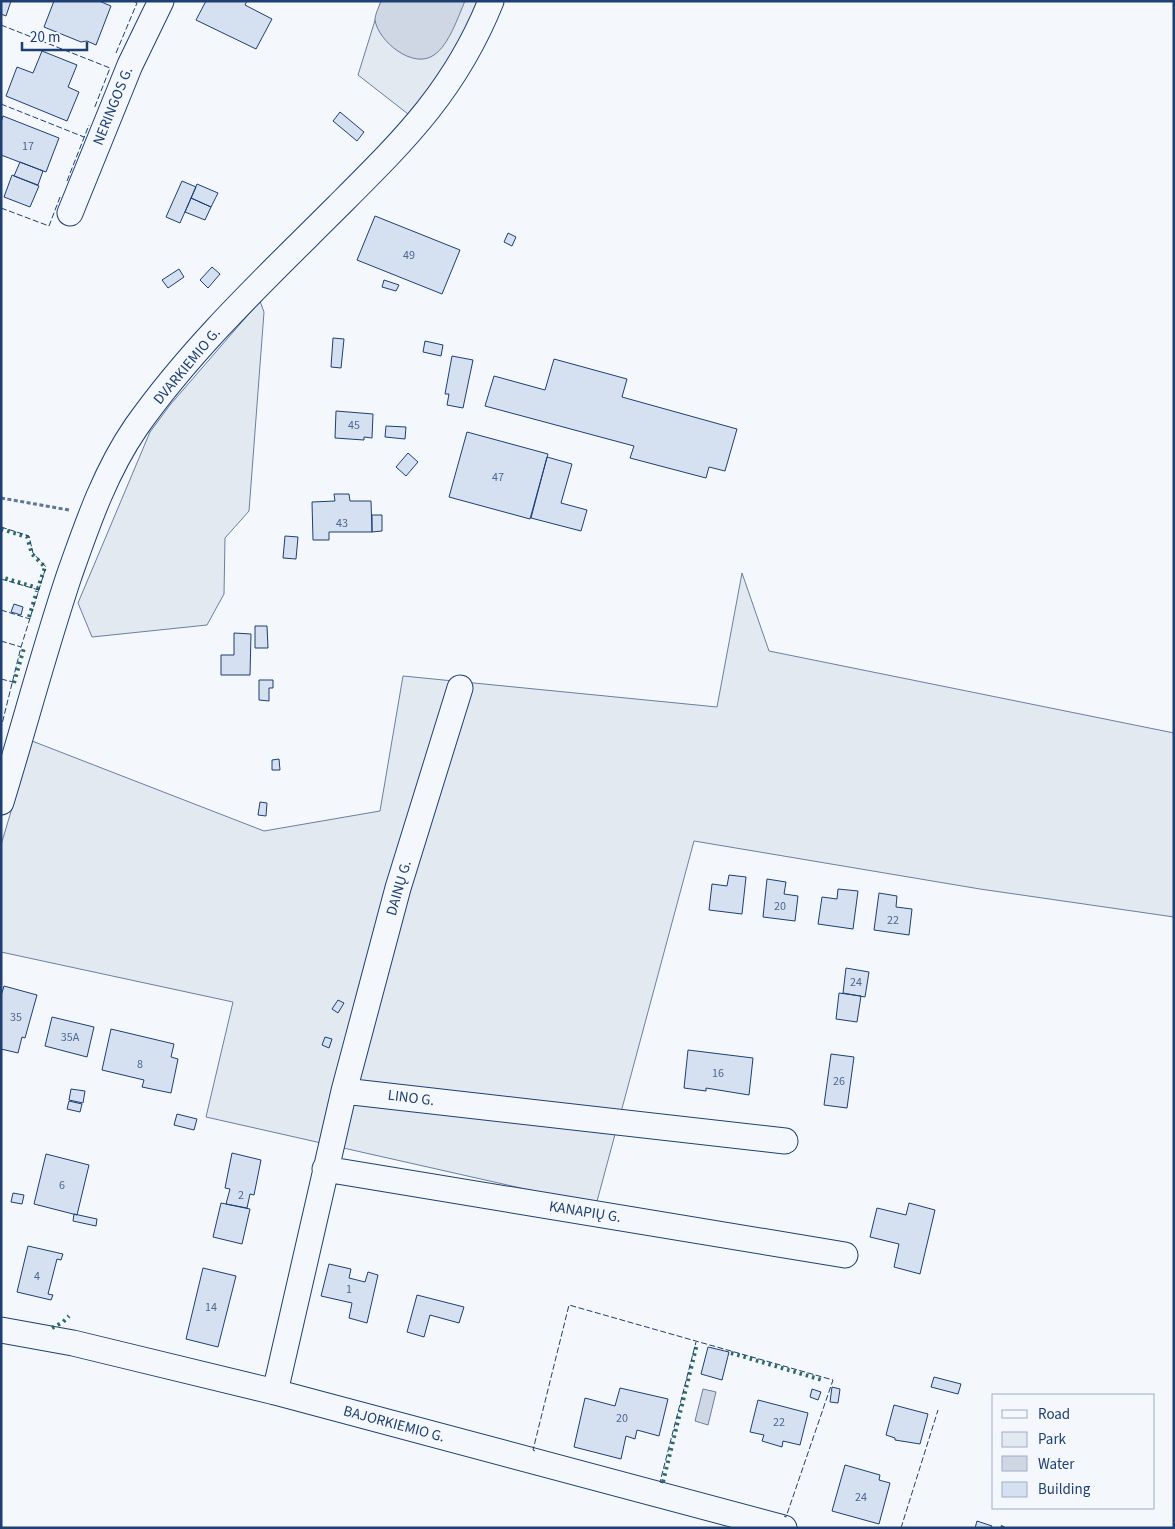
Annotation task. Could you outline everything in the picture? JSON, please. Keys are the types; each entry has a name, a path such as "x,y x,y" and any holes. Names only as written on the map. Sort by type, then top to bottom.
{"street":[{"name":"NERINGOS G.","path":"70,213 130,65 161,1"},
{"name":"DVARKIEMIO G.","path":"1,802 54,622 92,513 127,442 175,377 208,339 406,137 426,113 460,67 491,1"},
{"name":"DAINŲ G.","path":"344,1091 398,888 460,688"},
{"name":"LINO G.","path":"344,1091 785,1141"},
{"path":"274,1392 344,1091"},
{"name":"KANAPIŲ G.","path":"325,1169 845,1256"},
{"name":"BAJORKIEMIO G.","path":"1,1330 73,1342 274,1392 784,1528"}],"path":[{"path":"1,498 92,513"}],"green space":[{"path":"381,1 498,1 426,128 358,75"},
{"path":"260,301 264,312 249,511 225,538 224,594 207,625 92,637 78,603 150,432 170,405"},
{"path":"742,573 769,651 1174,733 1174,917 980,889 694,841 596,1205 206,1117 233,1002 1,952 1,845 32,741 264,831 380,811 403,676 717,707"}],"water":[{"path":"381,1 465,1 444,45 434,55 426,59 416,59 398,51 389,44 378,28 375,20"},
{"path":"703,1389 716,1392 708,1425 695,1421"}],"building":[{"path":"1,1 11,1 6,16 1,14"},
{"path":"54,1 99,1 111,6 96,45 87,41 81,42 44,27"},
{"path":"206,1 247,1 245,5 272,19 256,49 196,20"},
{"path":"42,51 77,65 68,87 79,92 67,121 6,96 17,67 33,73"},
{"path":"340,112 364,132 357,141 333,121"},
{"path":"3,116 59,138 46,172 1,155 1,122"},
{"path":"20,162 43,171 38,185 14,176"},
{"path":"12,175 39,186 30,207 4,197"},
{"path":"182,181 196,187 180,223 166,217"},
{"path":"197,184 218,193 211,207 191,198"},
{"path":"191,198 211,207 205,220 185,212"},
{"path":"375,216 460,250 442,294 357,260"},
{"path":"508,233 516,237 512,246 504,242"},
{"path":"212,267 220,274 208,288 200,280"},
{"path":"179,269 184,277 168,288 162,280"},
{"path":"384,280 399,285 396,291 382,287"},
{"path":"333,338 344,339 341,368 331,367"},
{"path":"425,341 443,345 441,356 423,352"},
{"path":"452,356 473,360 463,408 447,405 449,394 445,394"},
{"path":"554,359 627,379 622,397 737,429 725,471 709,467 706,478 630,458 634,446 485,406 494,376 545,390"},
{"path":"336,411 373,414 372,438 364,437 364,440 335,438"},
{"path":"386,426 406,427 405,439 385,437"},
{"path":"467,432 548,454 530,519 449,497"},
{"path":"408,453 418,462 406,476 396,467"},
{"path":"547,457 572,464 561,503 587,510 581,531 531,518"},
{"path":"334,494 349,494 350,501 371,501 372,532 329,532 329,540 313,540 312,502 335,501"},
{"path":"372,515 382,515 382,531 372,532"},
{"path":"285,536 298,537 296,559 283,558"},
{"path":"14,604 23,607 21,615 11,612"},
{"path":"255,626 267,626 268,648 255,648"},
{"path":"234,633 251,634 250,675 221,675 221,655 234,655"},
{"path":"259,680 273,680 273,688 269,688 269,701 259,700"},
{"path":"279,759 280,770 272,770 272,760"},
{"path":"260,802 267,803 266,816 258,815"},
{"path":"729,875 746,877 742,914 709,910 712,884 727,886"},
{"path":"767,879 786,882 784,894 798,896 795,921 763,917"},
{"path":"838,889 858,891 853,929 818,924 822,897 837,899"},
{"path":"879,893 897,896 896,907 912,909 909,935 874,930"},
{"path":"846,968 869,972 865,997 843,993"},
{"path":"4,986 37,995 25,1038 22,1037 18,1053 1,1049 1,996"},
{"path":"839,993 861,996 857,1022 836,1019"},
{"path":"338,1000 344,1003 338,1013 332,1009"},
{"path":"52,1017 94,1027 87,1057 45,1046"},
{"path":"111,1029 174,1044 171,1057 178,1059 171,1093 142,1087 144,1080 102,1070"},
{"path":"325,1037 332,1039 329,1048 322,1045"},
{"path":"688,1050 753,1058 749,1095 706,1088 706,1091 684,1088"},
{"path":"831,1054 854,1057 847,1108 824,1105"},
{"path":"71,1089 85,1091 83,1103 69,1100"},
{"path":"69,1101 82,1104 80,1112 67,1109"},
{"path":"177,1114 197,1119 194,1130 174,1125"},
{"path":"232,1153 261,1160 254,1195 250,1194 247,1208 226,1204 230,1189 225,1188"},
{"path":"46,1154 89,1165 77,1215 34,1204"},
{"path":"13,1193 24,1195 22,1204 11,1202"},
{"path":"221,1203 250,1209 242,1244 213,1237"},
{"path":"909,1203 935,1210 920,1274 894,1267 899,1244 870,1237 877,1208 906,1215"},
{"path":"74,1214 97,1219 96,1226 73,1221"},
{"path":"28,1246 63,1254 61,1260 57,1259 48,1294 53,1295 51,1300 17,1292"},
{"path":"329,1264 351,1269 349,1278 365,1282 368,1272 378,1275 367,1323 349,1318 352,1303 321,1296"},
{"path":"203,1268 236,1276 218,1347 186,1339"},
{"path":"417,1295 464,1307 459,1323 430,1315 424,1337 407,1332"},
{"path":"708,1347 729,1352 722,1380 701,1374"},
{"path":"934,1377 961,1384 958,1394 931,1387"},
{"path":"832,1387 840,1389 838,1403 830,1402"},
{"path":"620,1388 668,1399 659,1436 637,1430 635,1439 626,1436 621,1459 574,1447 585,1398 615,1406"},
{"path":"812,1389 821,1392 818,1400 810,1397"},
{"path":"758,1400 808,1413 800,1445 783,1441 782,1447 762,1441 764,1435 750,1432"},
{"path":"894,1405 928,1414 920,1444 895,1440 895,1438 886,1435"},
{"path":"845,1465 880,1475 879,1480 890,1483 879,1524 832,1511"},
{"path":"977,1521 992,1526 991,1528 975,1528"}],"hedge":[{"path":"1,529 27,537 32,554 45,567 38,588 1,577"},
{"path":"29,617 37,591"},
{"path":"14,683 24,648"},
{"path":"52,1328 69,1316"},
{"path":"663,1482 697,1344"},
{"path":"731,1353 822,1380"},
{"path":"1002,1528 1004,1524"}],"fence":[{"path":"116,53 137,3 133,1"},
{"path":"1,25 110,68 94,109"},
{"path":"1,104 84,137"},
{"path":"67,181 89,125"},
{"path":"1,208 49,226 60,197"},
{"path":"1,527 29,536 33,553 46,567 21,647 1,728"},
{"path":"1,579 39,590"},
{"path":"1,610 30,619"},
{"path":"1,641 21,647"},
{"path":"1,679 13,682"},
{"path":"535,1451 533,1450 569,1305 833,1380 786,1517 784,1516"},
{"path":"663,1483 660,1482 696,1342"},
{"path":"901,1528 938,1410"}]}
